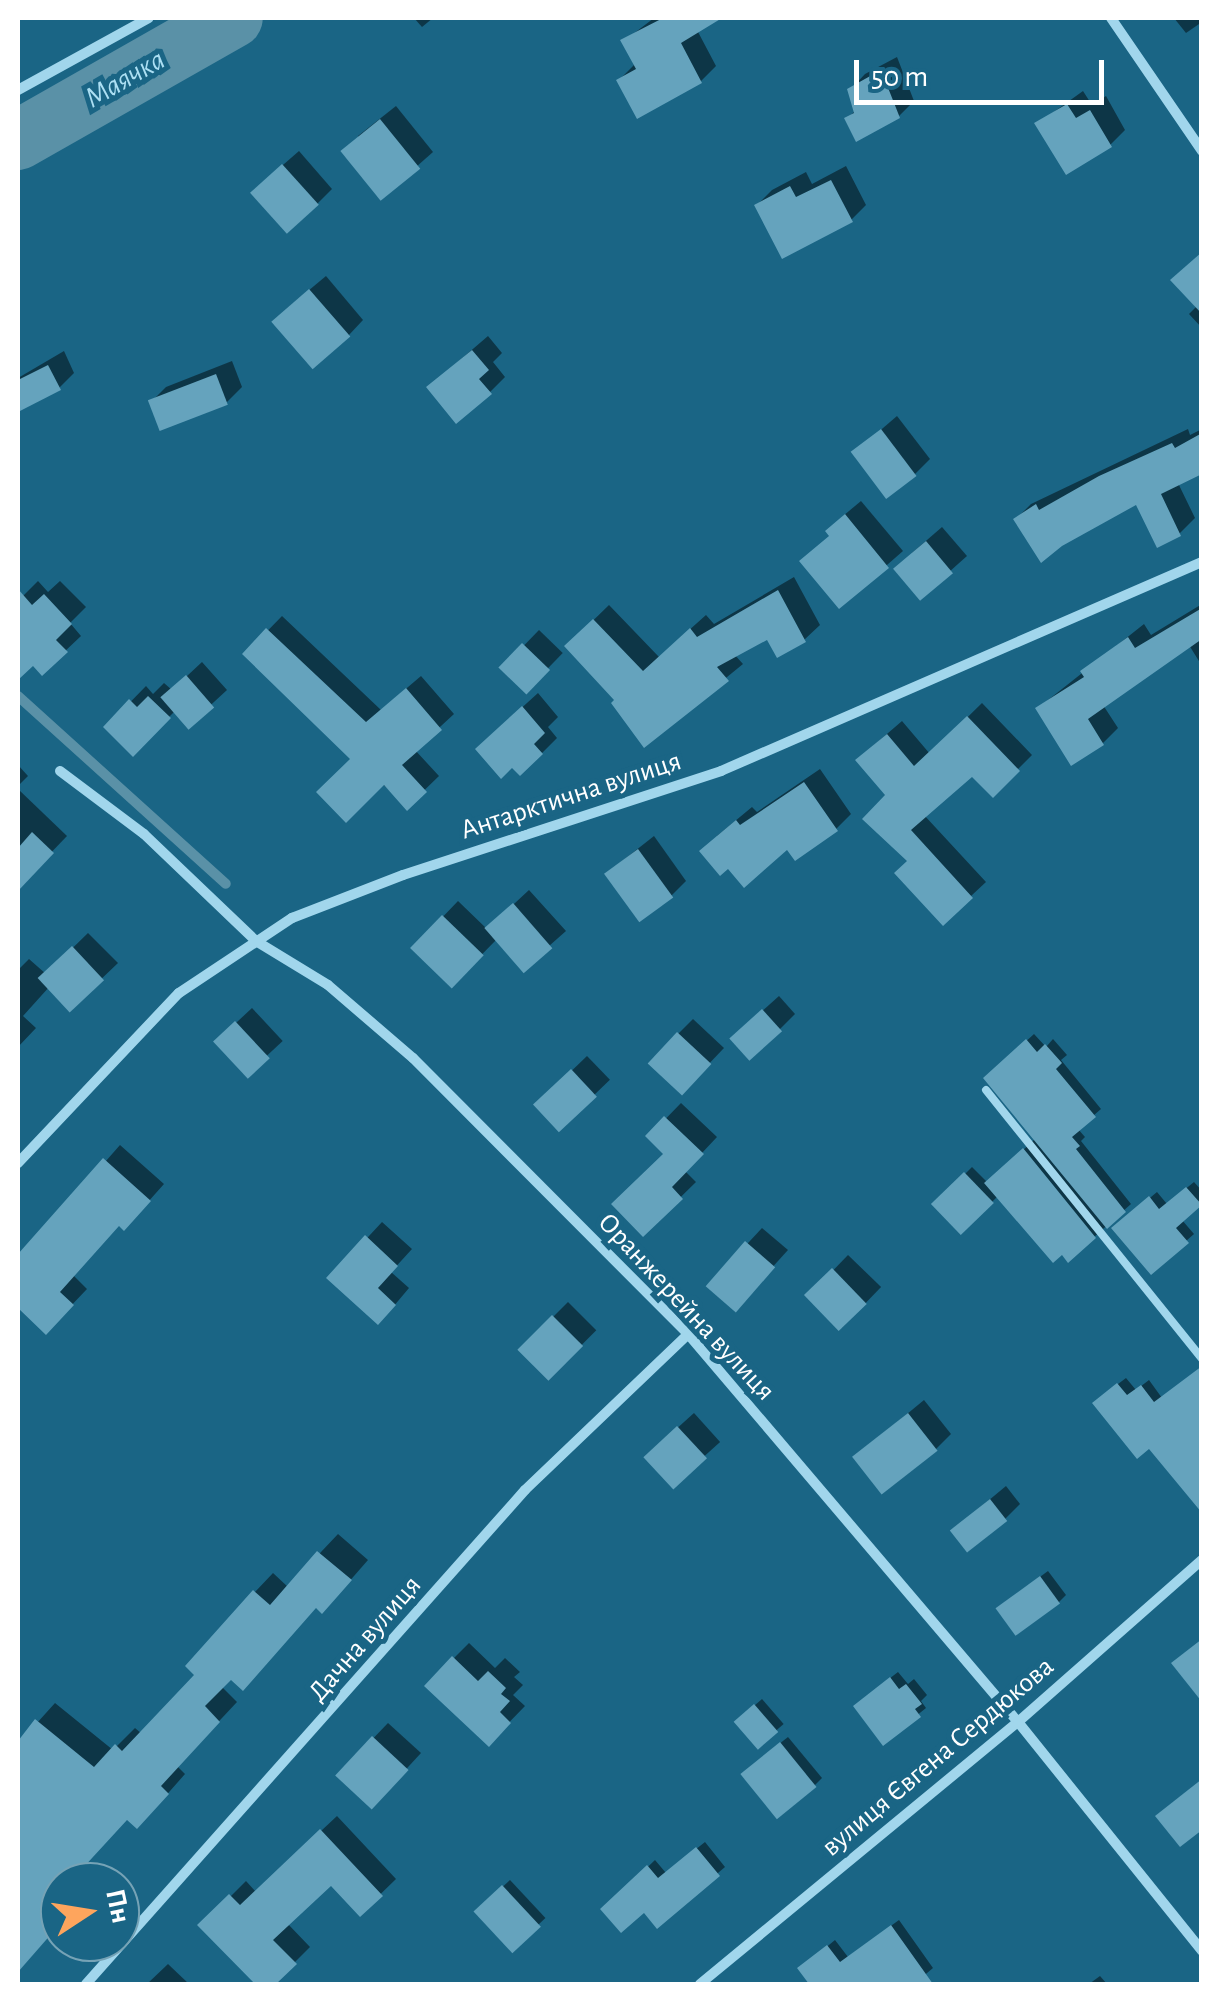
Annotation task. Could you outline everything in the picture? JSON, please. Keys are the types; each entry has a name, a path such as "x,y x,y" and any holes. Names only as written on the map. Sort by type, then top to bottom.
{"street":[{"path":"18,90 149,18"},
{"path":"1111,18 1202,151"},
{"name":"Антарктична вулиця","path":"18,1164 178,993 292,918 402,875 721,771 1202,562"},
{"name":"Оранжерейна вулиця","path":"60,771 144,834 256,941 328,985 413,1058 688,1334 1018,1722 1202,1950"},
{"name":"Дачна вулиця","path":"86,1984 526,1490 688,1334"},
{"name":"вулиця Євгена Сердюкова","path":"700,1984 1018,1722 1202,1560"}],"lane":[{"path":"986,1090 1202,1359"}],"building":[{"path":"663,18 722,18 681,43 702,83 637,119 616,80 636,69 620,40"},
{"path":"881,70 900,118 856,142 844,118 854,113 847,89"},
{"path":"1067,104 1076,118 1090,110 1112,147 1066,175 1034,123"},
{"path":"380,119 420,169 381,201 340,151"},
{"path":"282,164 319,205 287,234 250,193"},
{"path":"831,180 853,222 782,259 754,205 790,186 796,197"},
{"path":"1202,252 1202,314 1170,280"},
{"path":"309,289 350,337 313,369 271,322"},
{"path":"472,350 489,370 479,379 492,394 456,424 426,387"},
{"path":"48,365 61,390 18,412 18,380"},
{"path":"216,374 228,405 160,431 148,400"},
{"path":"881,429 917,476 886,499 851,452"},
{"path":"1202,433 1202,474 1161,494 1181,536 1157,548 1136,505 1062,546 1041,563 1013,519 1036,504 1039,510 1099,476 1172,443 1175,448"},
{"path":"845,514 889,568 839,609 799,561 829,536 825,531"},
{"path":"926,541 953,573 920,601 893,569"},
{"path":"18,589 32,605 44,594 72,624 56,640 68,652 42,676 33,666 18,680"},
{"path":"778,590 806,642 777,658 767,640 717,667 729,681 644,748 611,703 614,700 564,646 593,619 643,671 690,628 697,637"},
{"path":"1202,608 1202,639 1088,719 1104,745 1071,766 1035,708 1084,677 1080,671 1128,637 1135,648"},
{"path":"266,628 366,722 406,688 442,730 402,765 427,792 407,811 384,785 346,823 316,792 350,759 242,654"},
{"path":"522,643 550,670 526,695 498,667"},
{"path":"186,675 214,707 189,730 160,697"},
{"path":"148,696 171,718 133,757 103,727 129,699 137,707"},
{"path":"522,706 545,733 534,744 543,754 520,776 512,768 501,779 475,749"},
{"path":"967,716 1020,771 993,798 972,777 911,830 973,898 943,926 894,873 907,861 862,819 885,795 855,760 887,734 914,766"},
{"path":"804,782 838,831 795,861 787,850 744,888 728,869 720,876 699,851 736,820 740,825"},
{"path":"32,832 54,853 18,891 18,848"},
{"path":"638,849 673,898 639,922 604,874"},
{"path":"513,903 552,948 524,973 484,928"},
{"path":"442,915 484,955 452,988 410,948"},
{"path":"72,946 104,980 70,1012 38,978"},
{"path":"762,1009 782,1031 749,1061 729,1038"},
{"path":"235,1021 270,1058 248,1079 213,1041"},
{"path":"677,1032 711,1064 682,1096 648,1063"},
{"path":"1026,1039 1037,1052 1045,1044 1062,1063 1056,1069 1096,1117 1072,1137 1080,1146 1076,1149 1126,1212 1107,1229 983,1078"},
{"path":"571,1069 597,1097 559,1132 533,1104"},
{"path":"664,1116 704,1154 672,1187 683,1199 643,1237 611,1204 663,1154 645,1136"},
{"path":"1023,1148 1096,1238 1068,1263 1062,1255 1053,1263 984,1183"},
{"path":"103,1158 151,1201 124,1231 119,1226 60,1292 74,1305 46,1335 18,1308 18,1254"},
{"path":"964,1172 994,1203 961,1235 931,1204"},
{"path":"1186,1187 1202,1205 1176,1228 1189,1243 1151,1275 1111,1228 1149,1196 1159,1209"},
{"path":"365,1235 398,1266 378,1288 396,1305 378,1325 326,1278"},
{"path":"745,1241 775,1267 736,1313 706,1286"},
{"path":"832,1268 867,1304 839,1331 804,1295"},
{"path":"552,1315 583,1346 548,1381 517,1350"},
{"path":"1202,1366 1202,1513 1149,1449 1137,1459 1092,1403 1117,1383 1127,1395 1141,1385 1154,1402"},
{"path":"908,1413 938,1451 882,1495 852,1457"},
{"path":"677,1426 707,1458 673,1490 643,1457"},
{"path":"990,1499 1007,1521 967,1552 950,1530"},
{"path":"317,1551 352,1580 322,1614 316,1608 243,1691 231,1680 205,1706 220,1722 161,1786 169,1794 137,1829 127,1820 88,1862 40,1862 40,1947 18,1972 18,1741 35,1719 94,1767 115,1744 122,1751 194,1675 185,1666 253,1590 270,1605"},
{"path":"1040,1576 1060,1604 1015,1636 996,1608"},
{"path":"1202,1639 1202,1702 1171,1663"},
{"path":"452,1656 478,1681 488,1671 506,1688 501,1694 510,1701 500,1712 511,1723 489,1747 424,1686"},
{"path":"890,1677 899,1689 906,1684 922,1704 915,1709 921,1717 883,1746 853,1706"},
{"path":"754,1704 778,1732 758,1750 734,1722"},
{"path":"372,1736 409,1770 372,1810 335,1775"},
{"path":"780,1742 817,1787 777,1819 740,1774"},
{"path":"1202,1779 1202,1830 1180,1847 1155,1816"},
{"path":"320,1829 383,1896 360,1917 331,1886 273,1940 297,1964 276,1984 255,1984 197,1925 229,1894 240,1905"},
{"path":"696,1847 720,1876 657,1929 644,1913 621,1933 600,1909 647,1865 658,1878"},
{"path":"502,1885 541,1927 512,1953 473,1912"},
{"path":"891,1925 933,1984 809,1984 797,1968 827,1945 840,1962"}],"waterway":[{"name":"Маячка","path":"18,140 233,18"},
{"path":"18,696 226,884"}]}
